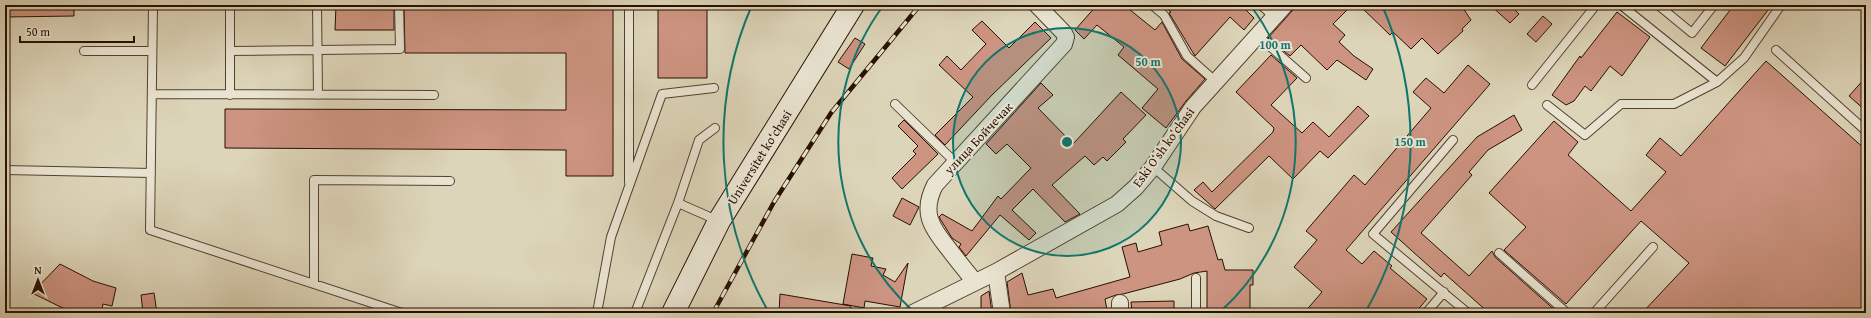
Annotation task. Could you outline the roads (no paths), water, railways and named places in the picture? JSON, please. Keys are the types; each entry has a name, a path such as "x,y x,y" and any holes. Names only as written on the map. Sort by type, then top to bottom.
{"main road":[{"name":"Universitet kо‘chasi","path":"673,313 720,221 853,5"}],"street":[{"name":"улица Бойчечак","path":"975,282 933,229 929,217 928,200 935,185 955,162 1064,44 1066,37 1064,33 1037,5"},
{"name":"Eski Oʻsh koʻchasi","path":"913,313 996,272 1117,204 1136,187 1153,167 1177,128 1215,81 1285,5"},
{"path":"996,272 1002,313"}],"lane":[{"path":"153,5 150,230 402,313"},
{"path":"230,5 230,95"},
{"path":"317,5 318,95"},
{"path":"230,51 400,49 399,5"},
{"path":"629,5 630,188"},
{"path":"1152,5 1164,15 1187,56 1215,81"},
{"path":"1262,5 1274,17"},
{"path":"1532,86 1596,5"},
{"path":"1621,5 1717,82"},
{"path":"1658,5 1692,33 1714,5"},
{"path":"1547,105 1585,135 1621,104 1674,104 1717,82 1744,58 1781,5"},
{"path":"1257,35 1306,78"},
{"path":"1776,50 1866,131"},
{"path":"84,51 152,51"},
{"path":"597,313 611,237 630,188 662,94 714,88"},
{"path":"152,94 434,95"},
{"path":"895,104 955,162"},
{"path":"635,313 678,203 699,140 715,128"},
{"path":"1453,140 1373,234 1468,313"},
{"path":"1153,167 1198,204 1216,216 1249,228"},
{"path":"5,170 151,173"},
{"path":"314,284 314,180 450,181"},
{"path":"678,203 720,221"},
{"path":"1594,313 1653,247"},
{"path":"1499,253 1568,313"},
{"path":"1196,278 1196,313"},
{"path":"1426,313 1444,292"}],"railway":[{"path":"713,313 774,202 831,113 920,5"}]}
